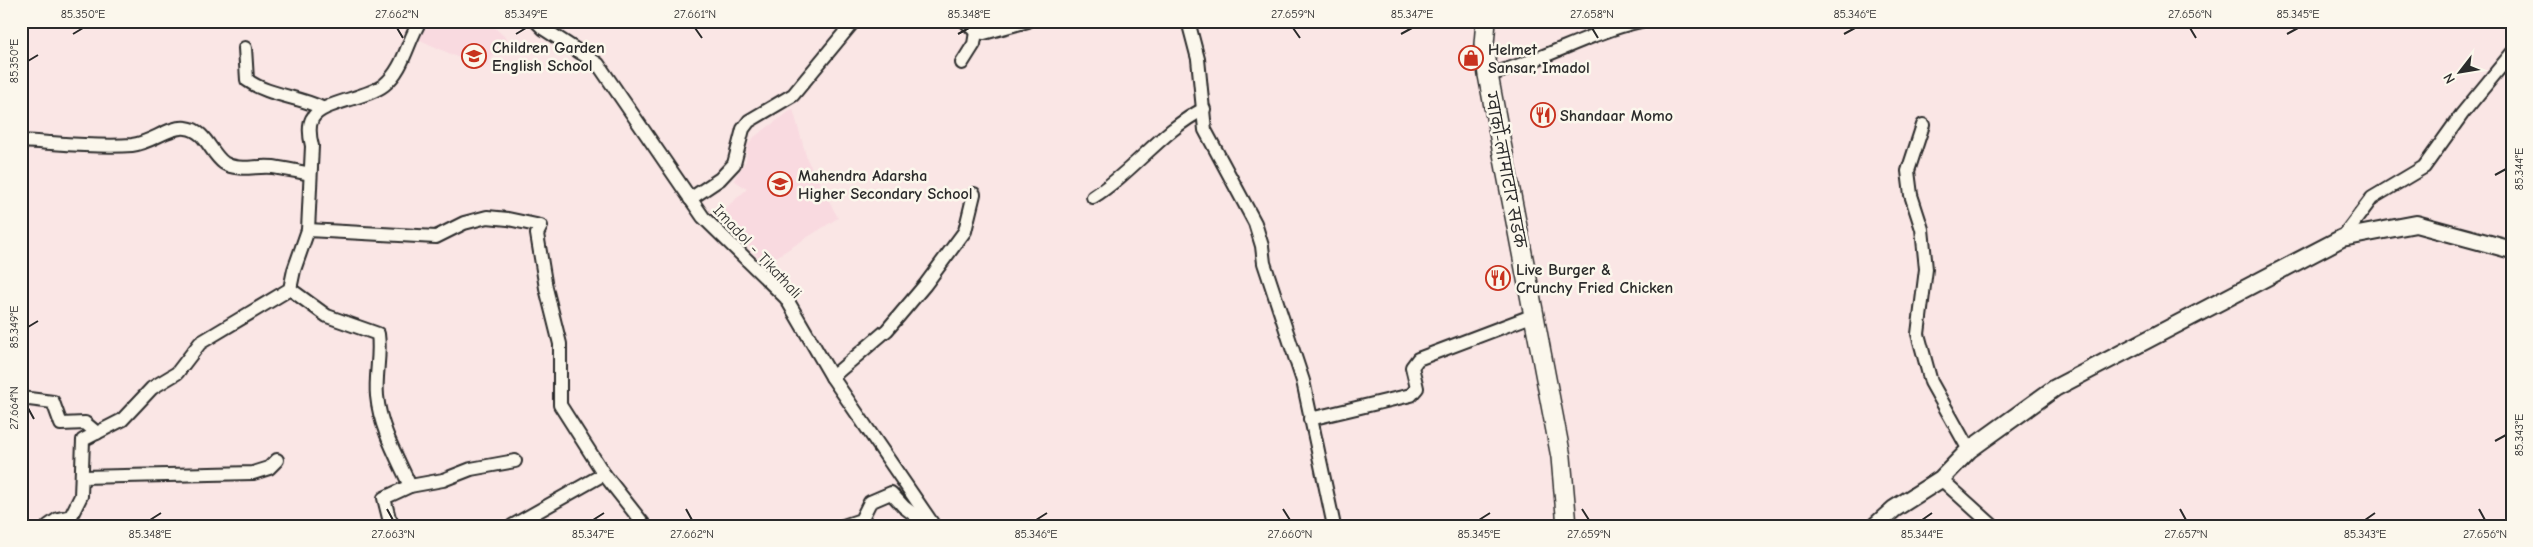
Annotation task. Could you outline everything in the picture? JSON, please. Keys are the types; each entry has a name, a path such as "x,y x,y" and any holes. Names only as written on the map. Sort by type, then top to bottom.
{"main road":[{"name":"ग्वार्को-लामाटार सडक","path":"1486,21 1484,44 1488,76 1561,456 1567,526"}],"street":[{"path":"48,526 58,519 71,516 80,496 83,440 122,420 152,388 177,373 200,343 290,289 294,270 308,230 312,146 310,132 312,119 322,108 367,94 384,85 403,60 411,36 420,21"},
{"name":"Imadol - Tikathali","path":"536,21 544,29 598,64 703,217 786,298 832,377 934,526"},
{"path":"690,199 720,179 734,164 743,129 749,121 793,94 854,21"},
{"path":"965,21 976,32 984,33 1028,21"},
{"path":"1188,21 1198,59 1205,130 1228,177 1243,197 1255,223 1262,246 1264,264 1303,381 1334,526"},
{"path":"1488,76 1516,68 1609,28 1641,21"},
{"path":"962,63 974,44 976,32"},
{"path":"245,48 247,80 258,88 308,101 322,108"},
{"path":"2342,238 2372,198 2424,167 2462,114 2512,53"},
{"path":"1093,197 1118,178 1187,118 1204,109"},
{"path":"1922,125 1908,171 1910,195 1922,229 1926,269 1918,334 1931,382 1969,450"},
{"path":"21,142 28,140 57,144 132,145 147,143 161,134 185,127 198,132 223,162 232,167 273,167 310,174"},
{"path":"832,377 887,330 925,285 965,231 974,194"},
{"path":"308,230 436,237 464,223 487,217 541,226 537,234 546,288 560,344 560,405 604,474 645,526"},
{"path":"1875,526 1894,509 1941,479 1969,450 2055,388 2342,238 2416,224 2512,250"},
{"path":"290,289 327,316 378,334 380,348 376,394 380,419 410,486"},
{"path":"1310,419 1411,395 1418,388 1412,367 1418,359 1534,315"},
{"path":"21,398 53,402 61,424 85,423 97,433"},
{"path":"82,477 253,473 269,468 277,460"},
{"path":"394,526 389,518 384,498 410,486 443,480 471,469 515,461"},
{"path":"512,526 604,474"},
{"path":"1941,479 1993,526"},
{"path":"843,526 861,520 870,502 891,493 904,507 929,526"}],"shaded area":[{"name":"Children Garden English School","path":"427,21 494,21 492,25 507,39 483,69 418,39"},
{"name":"Mahendra Adarsha Higher Secondary School","path":"793,109 807,159 838,218 765,264 719,214 747,189 734,180 746,161 747,146 754,137"}],"place":[{"name":"Children Garden English School","path":"474,56"},
{"name":"Helmet Sansar, Imadol","path":"1471,58"},
{"name":"Shandaar Momo","path":"1543,115"},
{"name":"Mahendra Adarsha Higher Secondary School","path":"780,184"},
{"name":"Live Burger & Crunchy Fried Chicken","path":"1498,278"}]}
